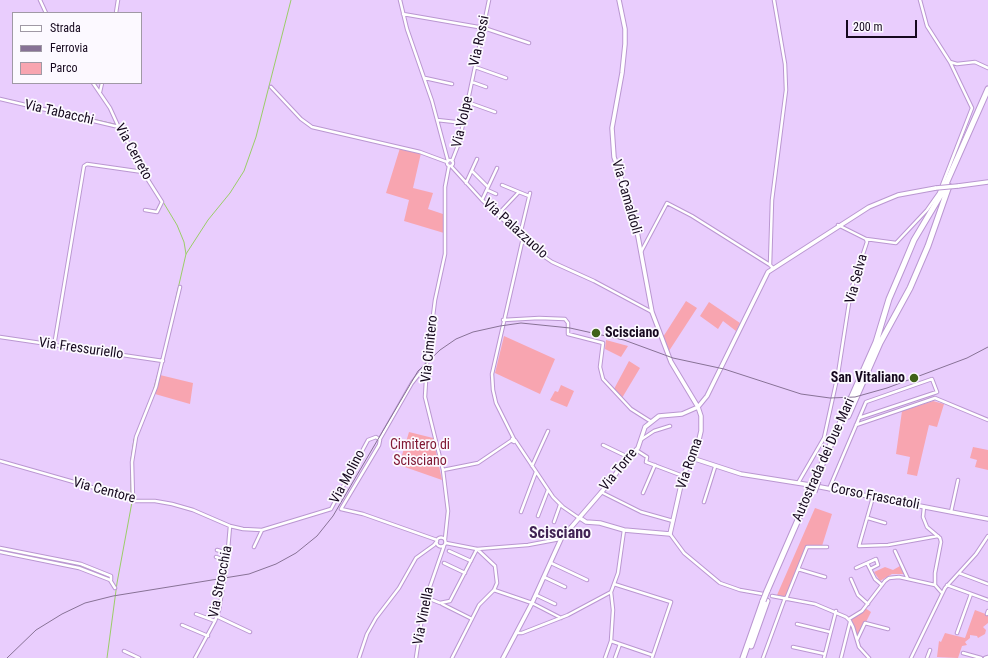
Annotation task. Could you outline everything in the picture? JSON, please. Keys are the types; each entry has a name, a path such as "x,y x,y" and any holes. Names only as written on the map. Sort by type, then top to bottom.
{"highway":[{"name":"Autostrada dei Due Mari","path":"818,483 876,342 889,299 909,252 942,193 988,89"},
{"name":"Autostrada dei Due Mari","path":"743,658 768,593 812,489 818,483 880,343 910,288 932,239 947,191 988,97"},
{"name":"Autostrada dei Due Mari","path":"747,658 765,601"}],"street":[{"path":"40,0 46,12"},
{"path":"116,12 118,0"},
{"path":"400,0 403,14 425,78 447,162"},
{"name":"Via Rossi","path":"472,82 489,0"},
{"name":"Via Camaldoli","path":"619,0 625,29 625,44 612,128 613,148 618,171 634,215 652,312 671,362 698,407"},
{"path":"771,266 772,200 786,90 785,64 774,0"},
{"path":"866,239 896,243 927,210 939,193 972,108 950,62 927,26 920,0"},
{"path":"403,14 484,28 529,43"},
{"path":"950,62 957,64 975,62 988,68"},
{"path":"475,67 506,78"},
{"path":"425,78 452,84"},
{"path":"472,82 486,87"},
{"name":"Via Volpe","path":"450,166 459,143 472,82"},
{"name":"Via Cerreto","path":"94,84 145,170 143,172 162,202 157,212 145,210"},
{"path":"100,93 102,84"},
{"path":"271,87 301,118 312,127 420,152 447,162 452,162"},
{"name":"Via Tabacchi","path":"0,99 119,127"},
{"path":"468,102 495,112"},
{"path":"437,120 464,123"},
{"path":"466,183 477,159"},
{"name":"Via Palazzuolo","path":"447,162 482,200 521,237 552,262 594,281 652,312"},
{"path":"54,346 84,166 87,164 143,172"},
{"name":"Via Cimitero","path":"446,541 445,530 448,518 443,471 425,397 427,364 435,300 445,254 445,187 450,166"},
{"path":"482,200 497,168"},
{"path":"472,171 487,188 496,194"},
{"path":"503,320 539,318 565,319 568,323 568,334 603,343 600,368 603,379 631,409 650,421 659,416 682,414 698,407 707,396 759,287 771,266 861,210 886,199 911,192 988,182"},
{"path":"502,185 519,192 529,194 492,374 493,390 496,403 511,435 512,441 517,445 548,490 560,505 586,522 600,523 624,530 670,534 684,553 720,583 740,590 768,593 816,604 836,611 850,620 859,647 869,658"},
{"path":"500,216 502,210 519,192"},
{"path":"640,252 667,203 771,266"},
{"name":"Via Selva","path":"798,483 824,438 838,374 851,290 867,242 866,239 838,225"},
{"path":"134,501 131,478 135,442 148,409 163,361 180,287"},
{"name":"Via Fressuriello","path":"0,337 163,361"},
{"path":"380,440 412,383 427,364"},
{"path":"830,488 856,425 859,418 866,402 932,379 937,392 859,418"},
{"path":"856,425 935,398 988,420"},
{"name":"Via Roma","path":"670,534 683,476 697,448 701,431 701,416 698,407"},
{"name":"Via Torre","path":"503,658 518,633 561,539 580,518 628,457 636,450 645,426 650,421"},
{"path":"641,439 654,431 670,426"},
{"path":"532,466 548,431"},
{"name":"Via Molino","path":"230,526 243,529 262,530 331,509 368,440 374,437 380,440 379,446 341,509 363,514 437,541"},
{"path":"443,471 449,468 478,463 512,441"},
{"path":"604,445 628,457"},
{"path":"636,450 647,457 646,462 683,476"},
{"name":"Corso Frascatoli","path":"692,458 715,467 741,474 798,483 812,489"},
{"name":"Via Centore","path":"0,461 134,501 155,501 172,504 200,513 230,526"},
{"path":"441,463 449,468"},
{"path":"643,493 655,465"},
{"path":"704,502 715,467"},
{"path":"521,512 536,472"},
{"path":"951,512 958,480"},
{"name":"Corso Frascatoli","path":"818,483 830,488 988,519"},
{"path":"538,516 548,490"},
{"path":"601,492 641,512 673,521"},
{"path":"874,496 858,546 892,544 938,536"},
{"path":"554,522 560,505"},
{"path":"924,507 923,516 928,530 938,536 942,546 935,573 935,585"},
{"path":"868,518 885,523"},
{"name":"Via Strocchia","path":"195,658 215,621 227,560 230,526"},
{"path":"254,547 262,530"},
{"path":"359,658 372,623 399,588 416,558 437,541 445,530"},
{"path":"606,658 611,641 613,610 611,592 620,564 624,530"},
{"path":"911,658 942,593 976,554 988,536"},
{"path":"440,538 476,549 528,545 561,539"},
{"path":"437,541 441,552"},
{"name":"Via Vinella","path":"416,658 425,597 446,541"},
{"path":"428,549 438,545 444,546"},
{"path":"763,658 785,598 807,547 827,547"},
{"path":"0,548 68,561 111,576 110,580 115,588"},
{"path":"440,603 448,602 452,599 476,549"},
{"path":"452,658 481,602 494,590 497,583 497,570 490,560 476,549"},
{"path":"217,550 227,553"},
{"path":"450,551 471,561"},
{"path":"895,551 908,579"},
{"path":"0,552 75,567 110,580"},
{"path":"216,557 227,560"},
{"path":"856,568 876,559 878,565 870,569"},
{"path":"551,562 587,580"},
{"path":"444,563 465,573"},
{"path":"867,563 875,579 882,585"},
{"path":"798,569 825,577"},
{"path":"959,573 988,584"},
{"path":"543,577 565,587"},
{"path":"841,658 850,620 858,615 868,604 885,581 894,577 908,579 935,585 942,593"},
{"path":"851,579 858,595 868,604"},
{"path":"611,641 652,657 671,602 614,584"},
{"path":"947,586 988,600"},
{"path":"494,590 532,603 560,618"},
{"path":"518,633 522,633 582,609 611,592"},
{"path":"957,633 971,594"},
{"path":"536,595 555,604"},
{"path":"425,597 472,619"},
{"path":"424,601 430,600"},
{"path":"824,658 836,611"},
{"path":"196,614 215,621"},
{"path":"216,616 250,632"},
{"path":"857,640 865,622 888,629"},
{"path":"798,624 830,632"},
{"path":"182,625 208,636"},
{"path":"615,658 620,644"},
{"path":"793,647 825,654"},
{"path":"927,658 930,650"},
{"path":"124,651 139,658"},
{"path":"963,653 981,658"}],"green space":[{"path":"400,148 421,153 413,188 433,193 428,209 443,214 444,233 404,221 409,200 386,193"},
{"path":"686,301 697,308 669,351 663,337"},
{"path":"709,302 740,323 736,331 723,321 718,329 700,316"},
{"path":"504,336 555,359 540,394 495,373"},
{"path":"606,340 628,346 621,357 605,349"},
{"path":"629,361 640,368 622,398 614,389"},
{"path":"160,375 193,383 190,404 155,394"},
{"path":"561,385 574,391 567,407 550,400 555,391 558,392"},
{"path":"933,401 944,404 937,427 929,425 917,476 907,474 910,457 896,454 902,411"},
{"name":"Cimitero di Scisciano","path":"409,432 433,438 442,480 399,465"},
{"path":"973,447 988,450 988,470 975,467 977,460 970,458"},
{"path":"815,508 832,514 822,546 806,546 786,597 777,595"},
{"path":"900,566 904,574 892,574 880,581 874,572 885,567 893,570"},
{"path":"865,608 871,612 857,640 849,619"},
{"path":"975,610 988,615 988,623 983,627 986,630 985,634 978,638 977,636 970,635 970,638 965,642 967,645 962,646 958,658 937,657 939,641 941,642 945,633 965,638"}],"waterway":[{"path":"169,328 186,254 208,220 230,193 244,171 256,137 291,0"},
{"path":"0,98 15,101"},
{"path":"32,105 114,124"},
{"path":"126,142 143,170"},
{"path":"145,172 177,225 184,242 186,254"},
{"path":"152,395 158,373"},
{"path":"131,459 134,439"},
{"path":"131,462 131,497"},
{"path":"107,658 117,583 132,502"},
{"path":"0,550 73,564 110,577"}],"railway":[{"path":"7,658 36,630 62,614 85,603 113,596 249,574 276,564 296,553 317,536 333,516 418,371 440,350 456,339 473,332 521,323 570,328 624,340 673,358 724,369 801,394 830,398 855,397 887,388 967,358 988,347"}],"place":[{"name":"Scisciano","path":"596,333"},
{"name":"San Vitaliano","path":"914,378"}],"district":[{"name":"Scisciano","path":"560,534"}]}
